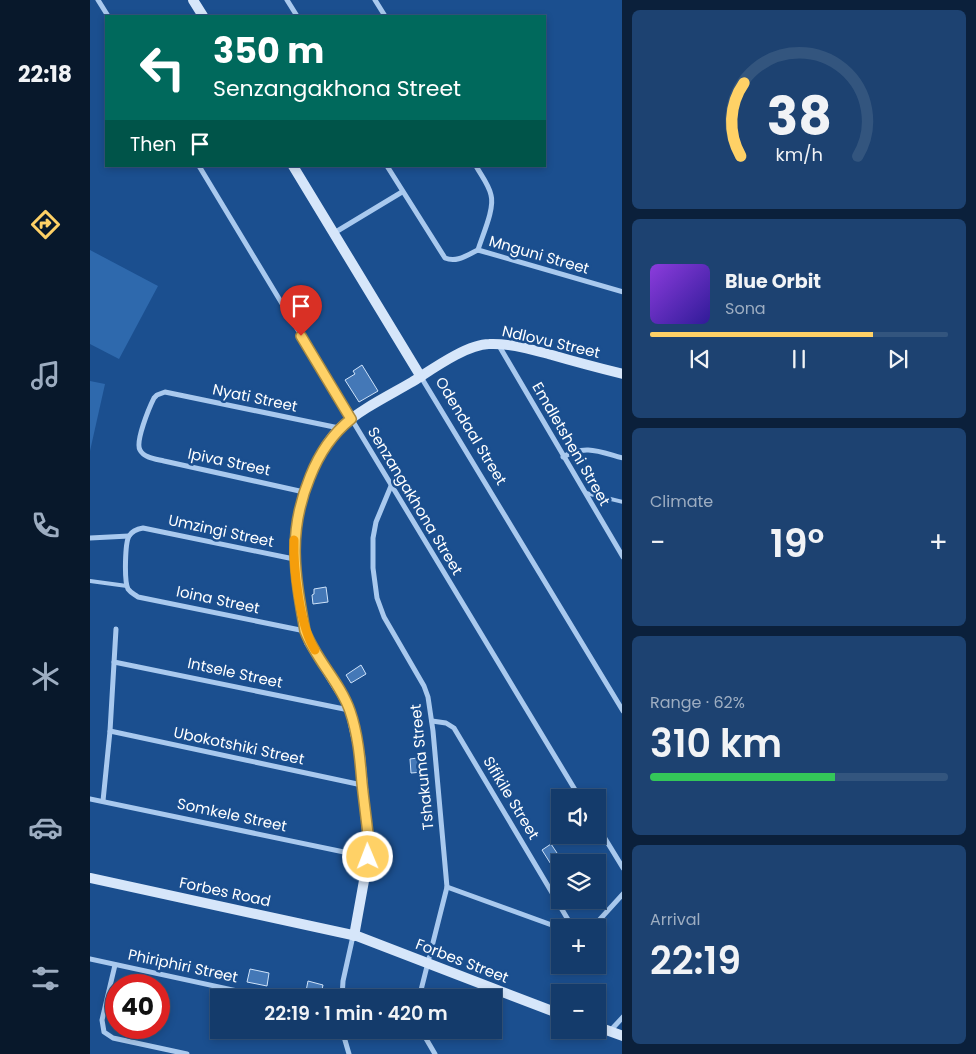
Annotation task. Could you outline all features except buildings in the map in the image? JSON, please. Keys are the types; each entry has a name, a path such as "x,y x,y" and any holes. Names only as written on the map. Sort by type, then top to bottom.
{"street":[{"path":"98,0 107,15"},
{"path":"193,0 202,15"},
{"path":"287,0 296,15"},
{"path":"375,0 384,15"},
{"name":"Senzangakhona Street","path":"200,167 575,789"},
{"name":"Odendaal Street","path":"294,167 622,712"},
{"path":"388,167 445,258 450,260 460,259 478,250"},
{"name":"Mnguni Street","path":"477,167 491,192 492,198 491,208 478,250 622,292"},
{"path":"334,234 402,192"},
{"name":"Ndlovu Street","path":"354,936 369,844 360,754 350,710 309,642 305,631 294,559 295,531 304,492 324,448 340,428 351,419 470,348 483,344 498,344 534,350 622,374"},
{"name":"Emdletsheni Street","path":"498,344 622,556"},
{"name":"Nyati Street","path":"149,457 140,451 138,443 154,398 165,392 340,428"},
{"path":"564,457 583,449 622,458"},
{"name":"Ipiva Street","path":"149,457 304,492"},
{"name":"Tshakuma Street","path":"391,486 376,522 372,538 377,598 384,617 424,686 428,697 432,721 446,887 421,989"},
{"name":"Umzingi Street","path":"129,536 137,529 143,528 294,559"},
{"path":"90,538 129,536 127,543 128,587"},
{"name":"Ioina Street","path":"128,587 138,596 305,631"},
{"path":"103,801 110,731 116,629"},
{"name":"Intsele Street","path":"114,662 350,710"},
{"name":"Sifikile Street","path":"432,721 446,723 454,728 568,919"},
{"name":"Ubokotshiki Street","path":"110,731 362,785"},
{"name":"Somkele Street","path":"90,799 368,857"},
{"path":"606,841 622,868"},
{"name":"Forbes Road","path":"90,878 354,936"},
{"path":"446,887 551,925"},
{"path":"600,919 622,894"},
{"path":"342,989 354,936"},
{"name":"Forbes Street","path":"354,936 551,1011"},
{"name":"Phiriphiri Street","path":"90,959 229,989"},
{"path":"115,964 102,1020 104,1032 113,1038 187,1054"},
{"path":"610,1031 622,1017"},
{"path":"606,1030 622,1036"},
{"path":"345,1039 349,1054"},
{"path":"426,1039 434,1053 440,1054"}],"lane":[{"path":"584,493 622,502"},
{"path":"90,581 128,587"}],"shaded area":[{"path":"90,250 158,286 119,359 90,344"},
{"path":"90,381 105,384 90,451"}],"slow traffic":[{"path":"294,540 294,559 300,607 305,631 309,642 315,650"}],"route":[{"path":"301,336 351,419 340,428 324,448 304,492 299,506 295,531 294,559 300,607 309,642 341,693 350,710 354,724 360,754 369,844 368,857"}]}
